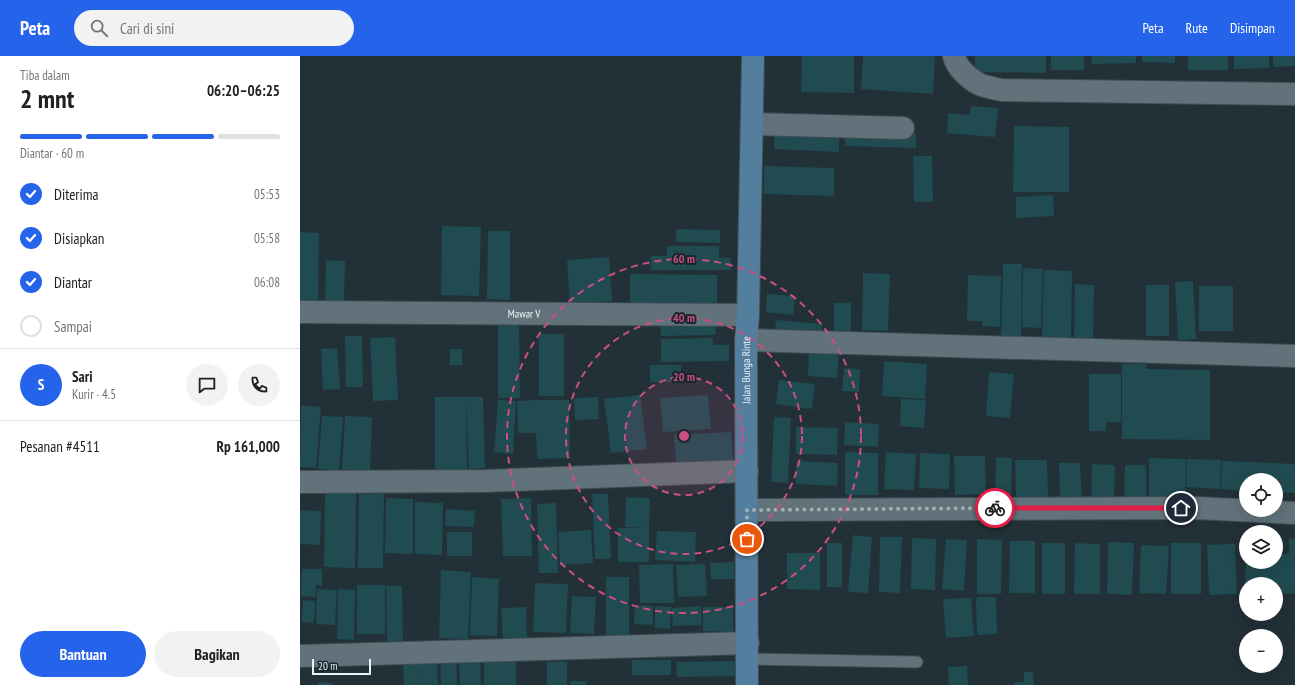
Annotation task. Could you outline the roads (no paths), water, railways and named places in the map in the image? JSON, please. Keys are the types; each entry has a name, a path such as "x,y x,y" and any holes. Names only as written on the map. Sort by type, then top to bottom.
{"street":[{"name":"Jalan Bunga Rinte","path":"747,685 746,340 748,315 753,56"},
{"path":"954,56 964,73 979,84 1001,90 1295,94"},
{"path":"752,124 903,128"},
{"name":"Mawar V","path":"300,312 748,315"},
{"path":"746,340 1295,356"},
{"path":"300,482 485,482 747,471"},
{"path":"747,510 1196,508 1295,513"},
{"path":"300,656 748,651"}],"lane":[{"path":"748,651 917,662"}]}
